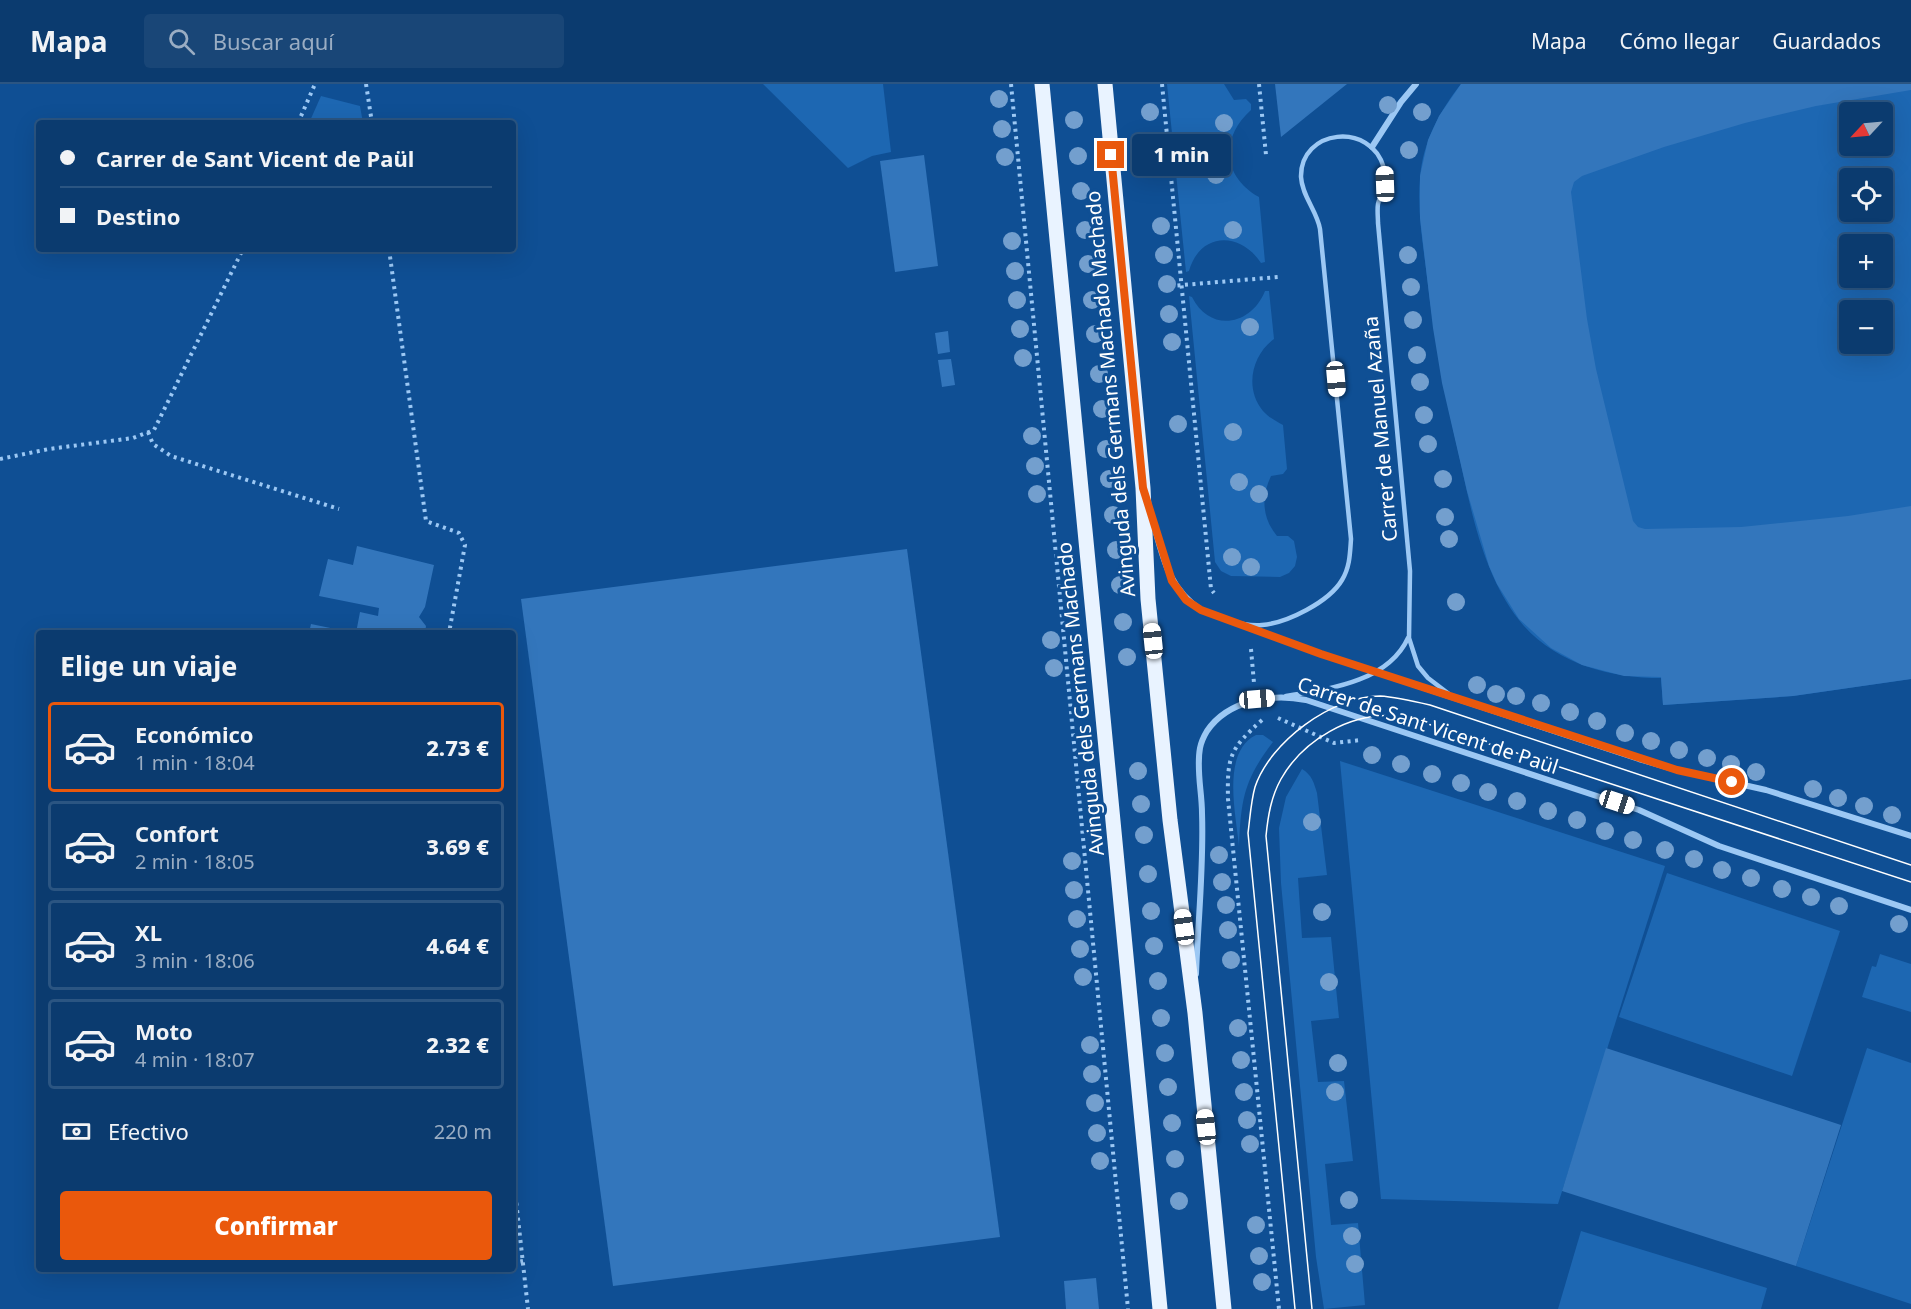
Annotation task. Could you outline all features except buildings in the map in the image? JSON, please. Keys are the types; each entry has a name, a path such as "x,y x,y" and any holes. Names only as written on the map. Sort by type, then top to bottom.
{"main road":[{"name":"Avinguda dels Germans Machado","path":"1042,84 1161,1309"},
{"name":"Avinguda dels Germans Machado Machado","path":"1105,84 1143,488 1148,599 1170,820 1195,1013 1224,1309"}],"street":[{"path":"1372,147 1401,102 1416,84"},
{"name":"Carrer de Sant Vicent de Paül","path":"1143,488 1172,581 1186,600 1201,610 1321,654 1677,770 1766,790 1911,836"},
{"name":"Carrer de Sant Vicent de Paül","path":"1195,1013 1202,813 1200,747 1207,731 1226,713 1257,699 1286,696 1306,700 1639,810 1719,846 1911,909"}],"lane":[{"name":"Carrer de Manuel Azaña","path":"1234,623 1261,626 1279,622 1300,613 1333,593 1343,579 1350,560 1351,539 1346,482 1320,229 1316,214 1303,190 1301,176 1304,162 1311,151 1328,139 1347,136 1372,147 1380,158 1384,170 1385,184 1377,207 1410,571 1409,638 1418,666 1428,678 1452,696"},
{"path":"1286,696 1339,685 1378,671 1402,651 1409,638"}],"path":[{"path":"299,120 315,84"},
{"path":"366,84 372,120"},
{"name":"Avinguda dels Germans Machado","path":"1011,84 1128,1309"},
{"path":"1162,84 1211,589 1250,643 1257,699 1264,719 1239,741 1227,772 1279,1309"},
{"path":"1259,84 1266,155"},
{"path":"0,459 49,448 133,438 154,430 242,252"},
{"path":"389,252 426,521 459,533 465,545 450,630"},
{"path":"1170,286 1279,277"},
{"path":"148,432 153,444 171,456 339,509"},
{"path":"516,1200 528,1309"},
{"path":"516,1263 523,1262"}],"shaded area":[{"path":"763,84 883,84 891,152 872,156 848,168"},
{"path":"1167,84 1224,84 1234,100 1246,99 1251,104 1251,110 1234,132 1230,144 1230,156 1232,168 1238,178 1259,197 1265,262 1261,263 1242,245 1221,240 1202,249 1194,258 1189,271 1186,272"},
{"path":"1461,84 1911,84 1911,679 1793,696 1663,705 1661,678 1622,675 1583,665 1548,647 1519,620 1496,583 1480,541 1454,433 1433,322 1419,203 1420,178 1425,152 1439,117"},
{"path":"321,96 360,106 362,120 310,120"},
{"path":"1265,291 1269,291 1274,339 1260,354 1252,382 1257,402 1263,411 1283,425 1287,469 1283,474 1271,476 1266,492 1265,507 1268,522 1277,536 1288,536 1294,541 1297,557 1295,566 1289,573 1280,577 1231,576 1221,571 1215,562 1189,296 1209,316 1230,321 1250,312 1259,303"},
{"path":"1256,735 1263,735 1273,742 1263,755 1246,791 1241,815 1239,846 1234,802 1234,769 1245,743"},
{"path":"1340,761 1665,866 1558,1204 1381,1199"},
{"path":"1302,769 1314,783 1317,793 1327,875 1298,878 1302,938 1331,937 1339,1018 1311,1021 1318,1082 1344,1081 1353,1161 1325,1164 1331,1225 1358,1223 1365,1305 1324,1309 1316,1257 1281,883 1279,828 1286,797"},
{"path":"1667,873 1840,931 1792,1076 1619,1017"},
{"path":"1880,954 1911,964 1911,1012 1862,997 1872,966 1876,967"},
{"path":"1867,1048 1911,1063 1911,1304 1796,1266"},
{"path":"1581,1231 1767,1288 1761,1309 1558,1309"}],"tram line":[{"path":"1295,1309 1248,833 1255,787 1263,770 1288,738 1305,725 1323,713 1361,698 1380,696 1405,699 1430,705 1911,865"},
{"path":"1312,1309 1266,836 1270,807 1281,779 1290,765 1315,741 1330,731 1362,719 1379,716 1411,719 1911,882"}],"route":[{"path":"1111,155 1143,488 1172,581 1186,600 1201,610 1321,654 1618,752 1677,770 1732,782"}]}
